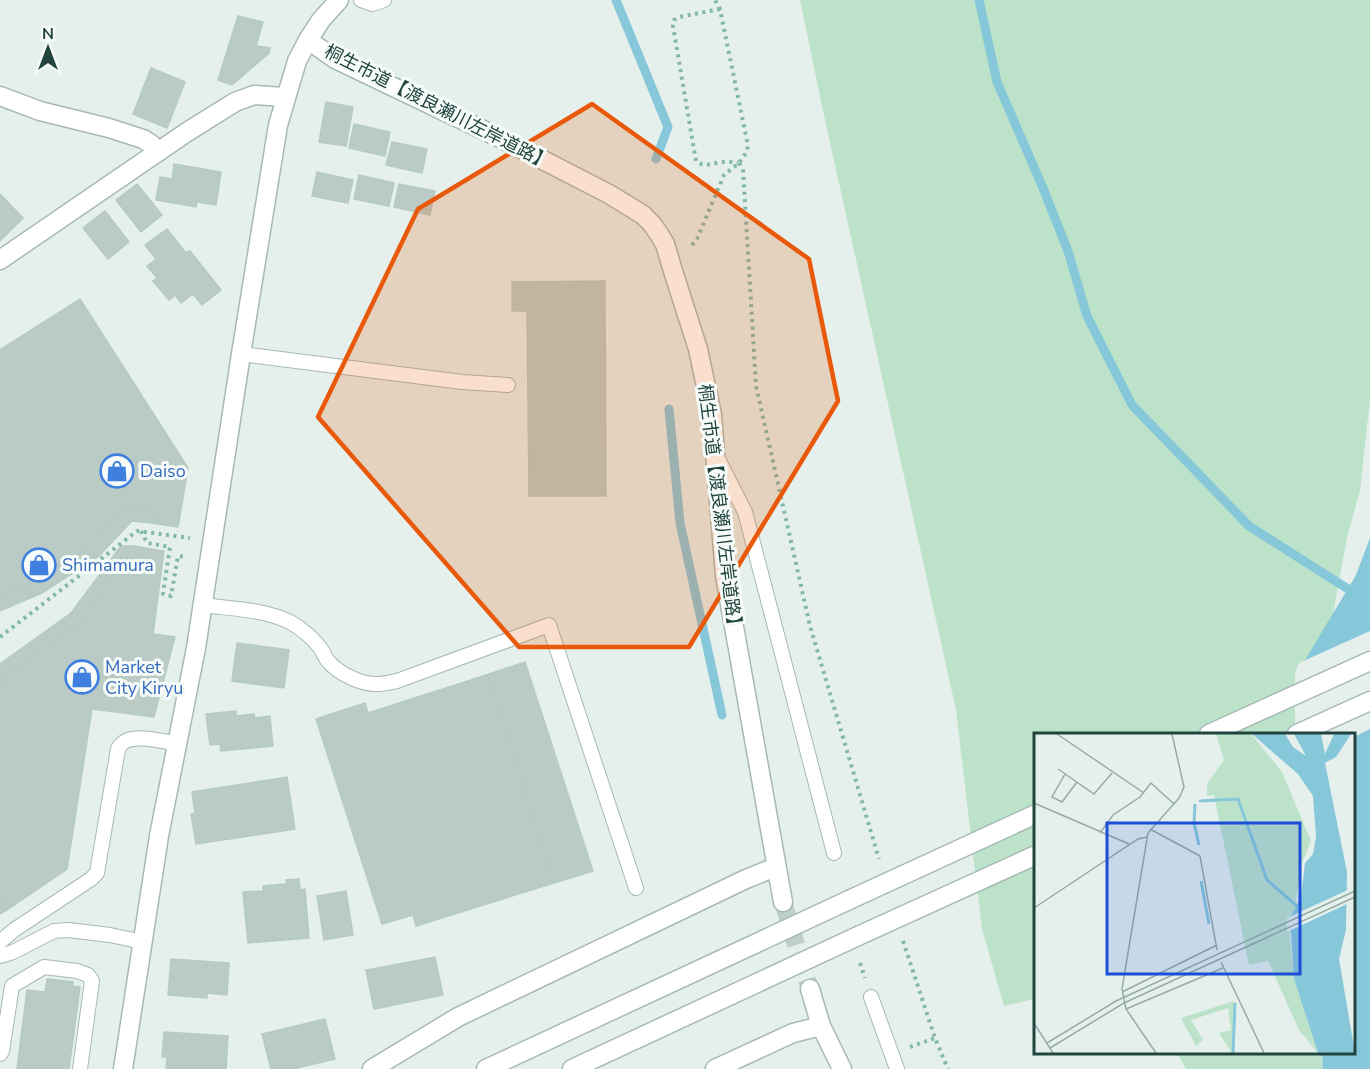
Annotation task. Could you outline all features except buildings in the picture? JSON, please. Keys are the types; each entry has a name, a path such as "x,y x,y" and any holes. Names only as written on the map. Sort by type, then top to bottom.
{"street":[{"path":"123,1069 159,836 203,605 276,134 297,61 321,20 339,0"},
{"name":"桐生市道【渡良瀬川左岸道路】","path":"308,40 334,59 492,134 609,194 643,215 652,224 664,244 698,349 712,416 725,576 783,902"},
{"path":"0,260 235,102 254,95 285,97"},
{"path":"0,96 40,111 110,128 143,139 159,152"},
{"path":"1213,733 1370,661"},
{"path":"1301,733 1370,701"},
{"path":"486,1069 1034,814"},
{"path":"572,1069 1034,855"},
{"path":"372,1069 458,1017 746,879 776,867"},
{"path":"810,989 821,1026 842,1069"},
{"path":"715,1069 793,1033 821,1026"}],"lane":[{"path":"361,0 372,4 384,0"},
{"path":"241,354 462,382 508,385"},
{"path":"716,455 745,512 834,853"},
{"path":"203,605 273,615 292,624 321,648 327,660 335,668 348,676 376,684 397,681 549,625 636,888"},
{"path":"0,942 14,930 92,879 97,873 118,749 124,742 131,739 144,739 178,744"},
{"path":"0,956 13,952 54,931 68,930 110,935 142,942"},
{"path":"0,1054 12,986 44,967 77,971 88,975 92,981 80,1069"},
{"path":"871,997 897,1069"}],"path":[{"path":"690,248 697,239 724,175 739,163 748,146 720,9 715,0"},
{"path":"720,9 679,17 674,20 673,26 696,161 706,165 725,161 739,163"},
{"path":"739,163 742,170 757,393 810,626 882,870"},
{"path":"0,637 137,531 196,539"},
{"path":"141,531 147,543 170,547 163,594 171,596 178,556 193,558"},
{"path":"902,938 935,1038 948,1069"},
{"path":"908,1047 935,1038"}],"highlighted area":[{"path":"592,104 809,259 838,401 689,647 519,647 318,417 418,209"}],"green space":[{"path":"800,0 1370,0 1370,399 1360,490 1347,538 1311,733 1034,733 1034,999 1004,1006 982,929 956,710"},
{"path":"1178,1054 1322,1054 1323,1069 1186,1069"}],"water":[{"path":"1370,538 1370,1069 1323,1069 1322,1054 1355,1054 1355,733 1298,672 1356,575"}],"pier":[{"path":"1370,631 1370,729 1355,736 1355,733 1295,733 1295,672 1299,663"}],"waterway":[{"path":"616,0 668,127 656,159"},
{"path":"979,0 997,82 1068,251 1087,316 1132,405 1249,526 1370,603"},
{"path":"669,409 680,523 722,715"}],"tunnel":[{"path":"783,902 810,989"}],"place":[{"name":"Daiso","path":"117,471"},
{"name":"Shimamura","path":"39,565"},
{"name":"Market City Kiryu","path":"82,677"}]}
